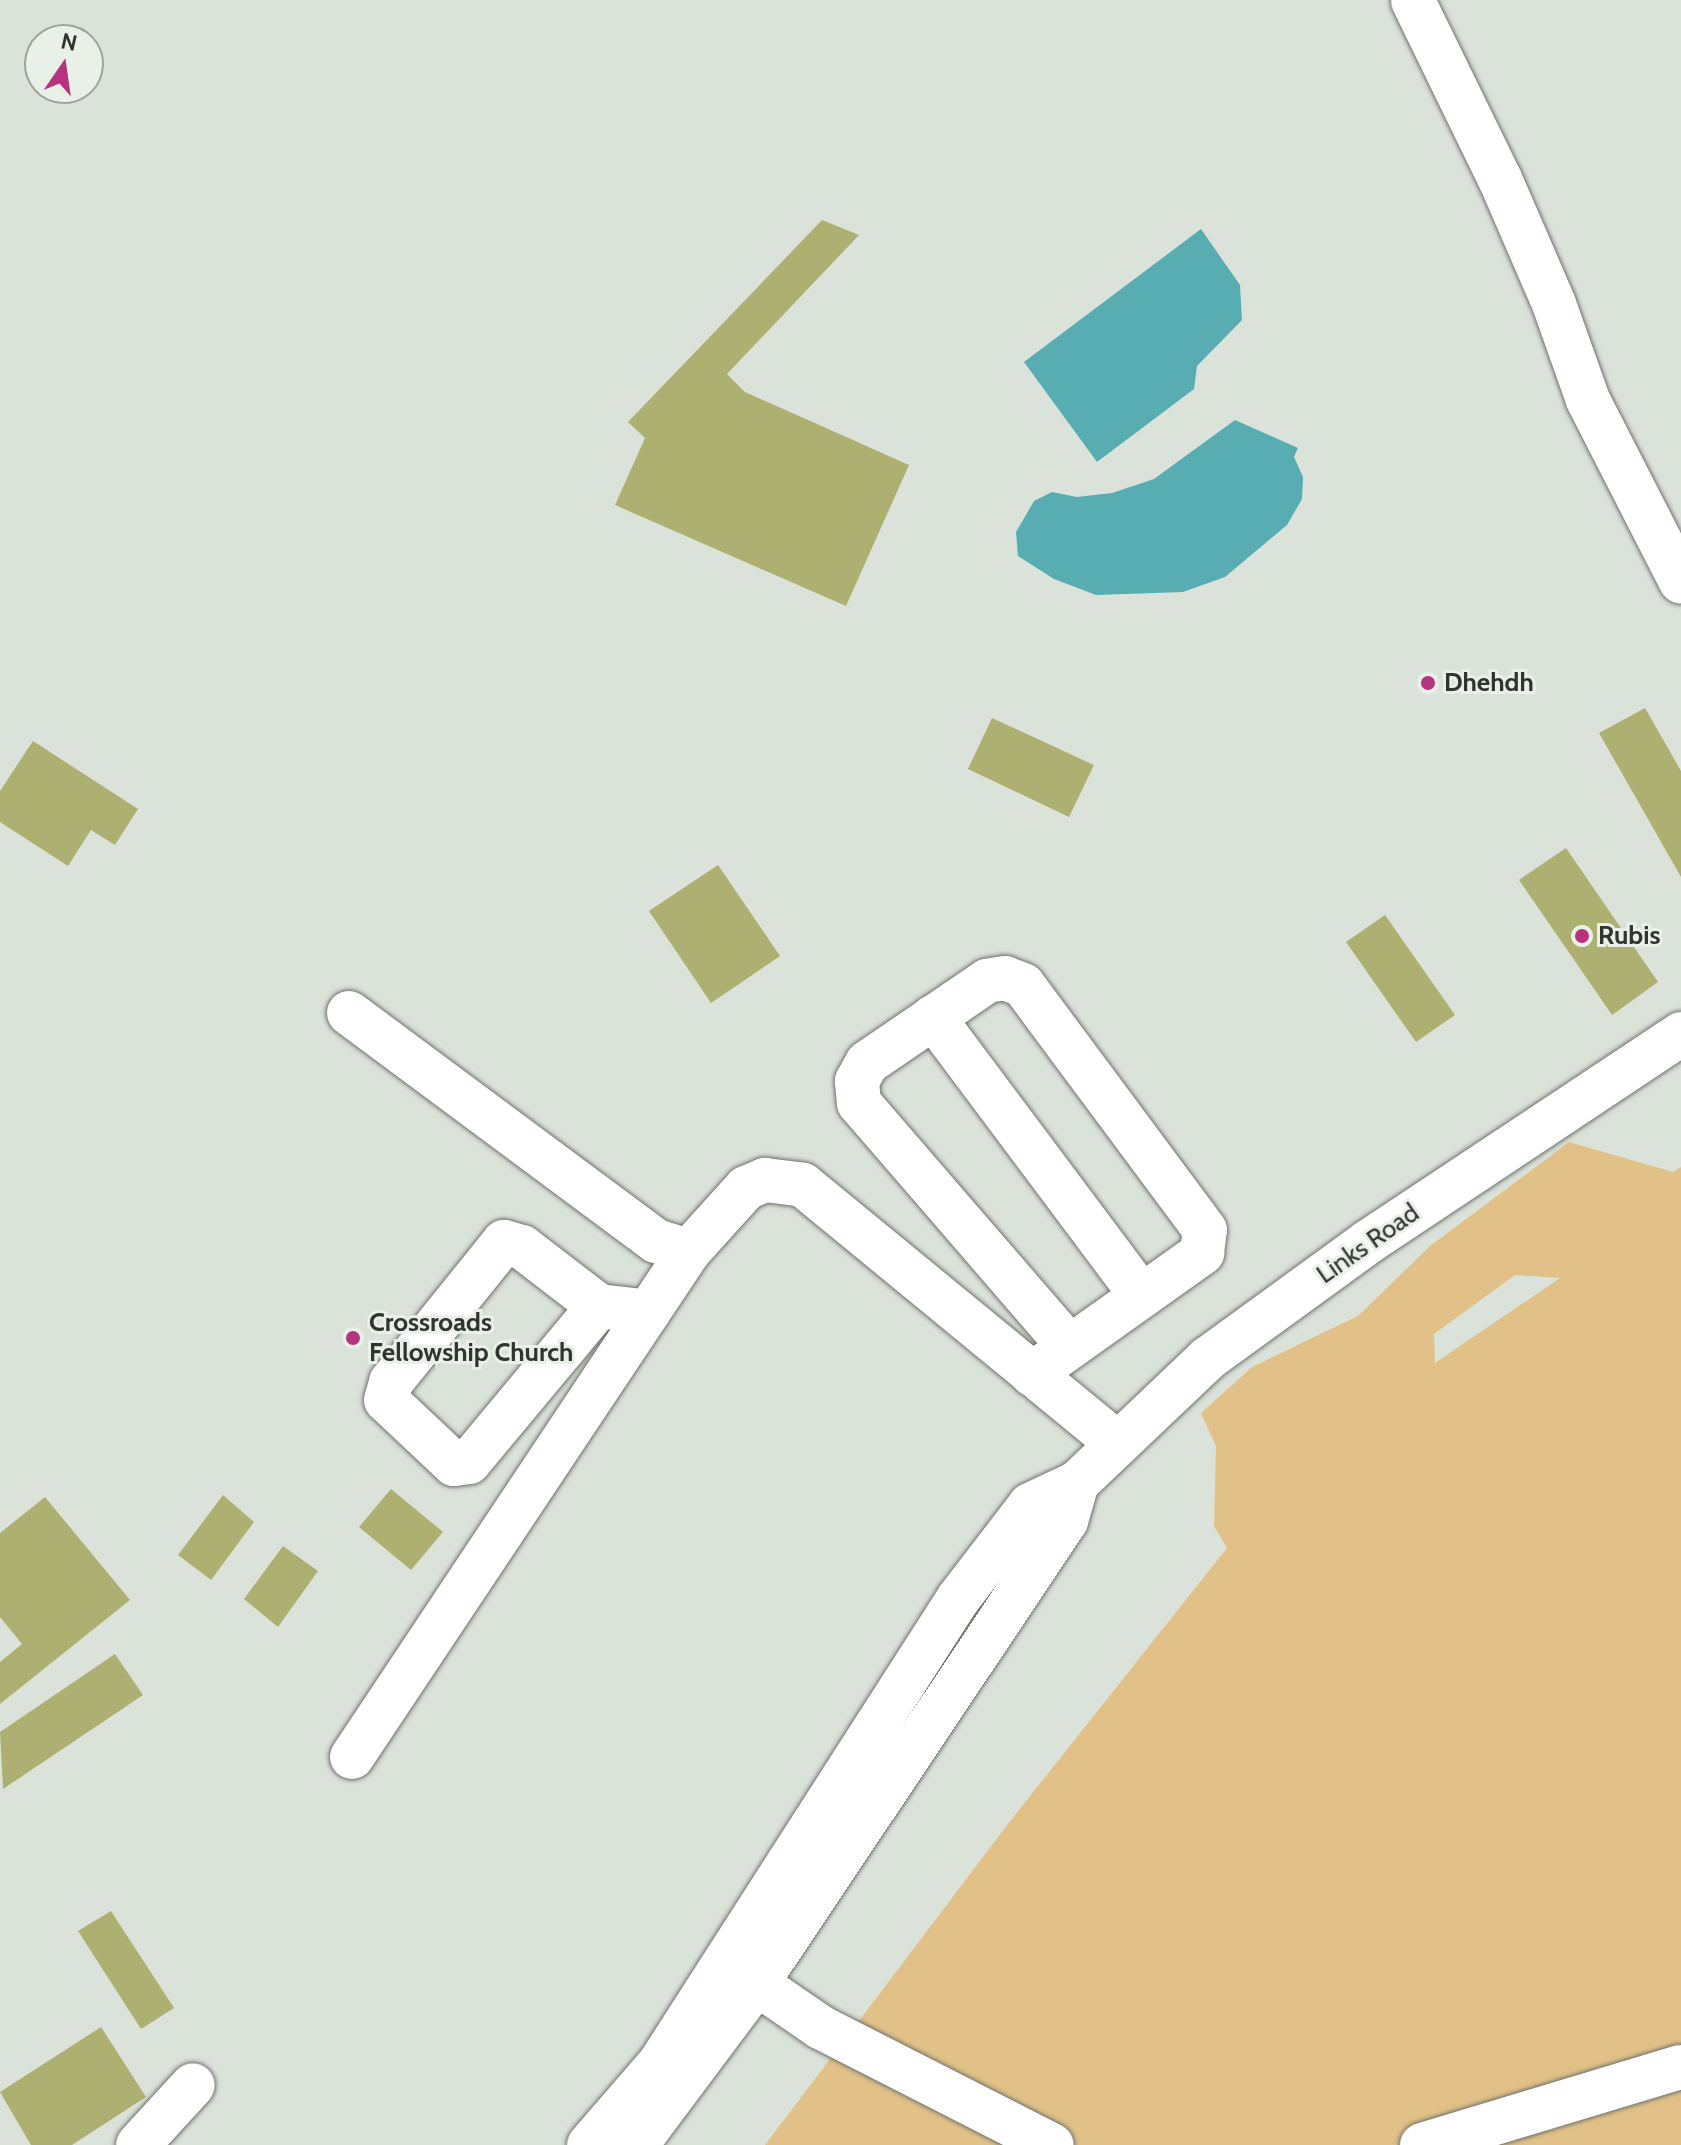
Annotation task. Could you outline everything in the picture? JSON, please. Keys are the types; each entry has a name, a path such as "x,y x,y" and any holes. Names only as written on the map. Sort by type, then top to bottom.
{"main road":[{"path":"1413,1 1500,179 1554,304 1588,400 1681,582"},
{"path":"1032,1374 1068,1345 1202,1253 1205,1230 1023,985 1005,978 987,981 867,1063 857,1081 859,1103 1068,1345"},
{"path":"349,1013 656,1241 689,1251"},
{"path":"933,1017 1141,1295"},
{"name":"Links Road","path":"740,1974 958,1599 1030,1505 1077,1483 1115,1441 1207,1359 1368,1242 1681,1034"},
{"path":"352,1757 689,1251 746,1188 765,1180 803,1185 1115,1441"},
{"path":"599,1306 469,1462 454,1464 386,1400 391,1382 504,1242 522,1247 599,1306 649,1312"},
{"path":"589,2145 740,1974"},
{"path":"636,2145 740,1974"},
{"path":"740,1974 820,2027 1052,2145"},
{"path":"1422,2145 1681,2067"},
{"path":"138,2145 193,2085"}],"shaded area":[{"path":"1569,1142 1673,1172 1681,1167 1681,2145 765,2145 1011,1820 1227,1548 1214,1526 1216,1446 1201,1413 1252,1367 1358,1316 1430,1246","holes":["1515,1275 1560,1278 1435,1363 1434,1334"]}],"water":[{"path":"1201,229 1240,285 1242,320 1197,366 1194,389 1097,462 1024,362"},
{"path":"1235,420 1298,448 1294,457 1303,477 1302,499 1287,525 1225,577 1183,592 1096,595 1054,579 1018,556 1016,532 1034,501 1052,492 1077,497 1112,493 1154,479"}],"building":[{"path":"822,220 859,235 727,374 745,392 909,465 846,606 615,505 645,438 628,422"},
{"path":"1645,708 1681,771 1681,877 1599,733"},
{"path":"992,718 1094,765 1069,817 968,769"},
{"path":"33,741 138,809 115,845 91,830 68,866 0,822 0,791"},
{"path":"1566,848 1658,982 1612,1015 1519,880"},
{"path":"718,865 780,956 711,1003 649,911"},
{"path":"1385,915 1455,1015 1416,1042 1346,942"},
{"path":"391,1489 443,1532 411,1570 359,1527"},
{"path":"223,1495 254,1522 211,1580 178,1555"},
{"path":"45,1497 130,1600 0,1704 0,1662 22,1644 0,1617 0,1533"},
{"path":"283,1546 318,1571 278,1627 244,1599"},
{"path":"115,1654 143,1695 3,1789 0,1732"},
{"path":"111,1911 174,2008 141,2029 78,1931"},
{"path":"101,2027 146,2097 72,2145 31,2145 0,2092"}],"place":[{"name":"Dhehdh","path":"1428,683"},
{"name":"Rubis","path":"1582,936"},
{"name":"Crossroads Fellowship Church","path":"353,1338"}]}
